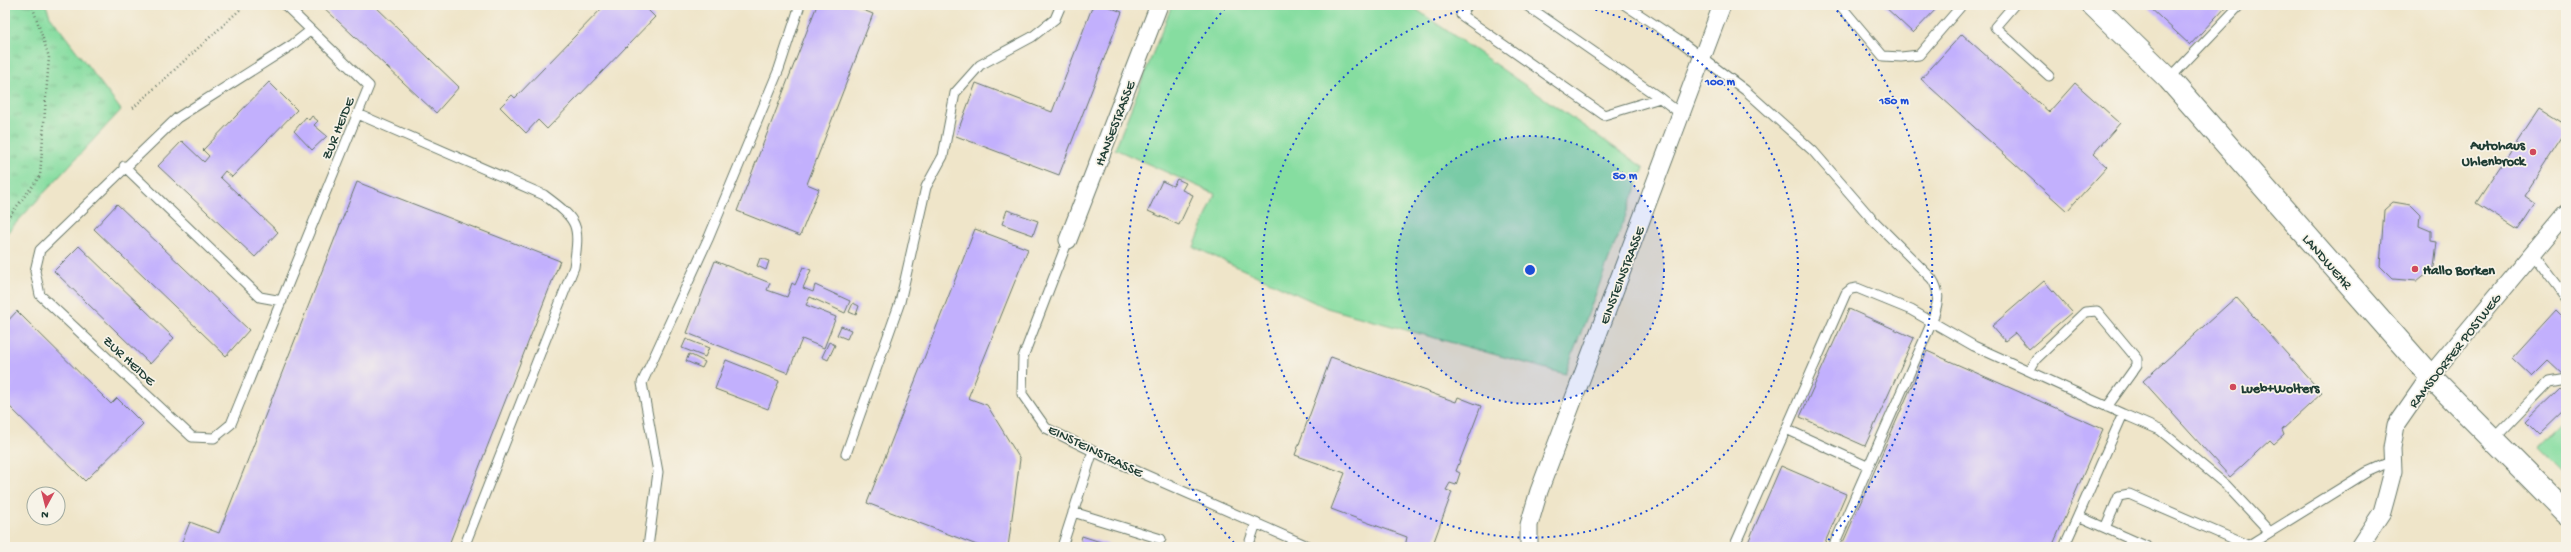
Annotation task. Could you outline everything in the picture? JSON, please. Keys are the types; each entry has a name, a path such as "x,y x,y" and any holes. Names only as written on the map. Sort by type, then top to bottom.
{"main road":[{"name":"LANDWEHR","path":"2093,5 2169,79 2430,376 2566,513"}],"street":[{"name":"HANSESTRASSE","path":"1068,240 1159,5"},
{"name":"EINSTEINSTRASSE","path":"1529,547 1529,525 1539,491 1722,5"},
{"name":"RAMSDORFER POSTWEG","path":"2359,547 2382,512 2393,471 2394,460 2392,448 2396,425 2430,376 2566,213"}],"lane":[{"name":"ZUR HEIDE","path":"286,5 370,86 232,424 214,438 192,437 40,295 35,271 40,250 124,166 177,118 292,45 311,30"},
{"path":"648,547 658,472 642,383 715,222 779,69 800,5"},
{"path":"846,454 900,302 926,187 943,156 955,93 980,65 1032,36 1055,19 1062,5"},
{"path":"1468,5 1461,15 1604,115 1660,98"},
{"path":"1526,5 1681,114"},
{"path":"1625,5 1702,58 1745,90 1813,151 1872,219 1932,278 1938,289 1939,300 1932,322 1833,547"},
{"path":"1840,5 1883,56 1901,57 1919,55 1962,5"},
{"path":"2014,5 1995,27 2049,76"},
{"path":"2169,79 2240,5"},
{"path":"358,114 544,195 568,213 578,235 574,267 464,547"},
{"path":"124,166 260,297 282,301"},
{"name":"EINSTEINSTRASSE","path":"1068,240 1023,357 1022,394 1046,428 1093,451 1310,547"},
{"path":"2532,253 2566,298"},
{"path":"1734,547 1846,293 1851,289 1858,288 1911,310 1974,346 2160,430 2226,484 2270,532"},
{"path":"2029,371 2036,359 2085,312 2097,311 2137,359 2137,365 2107,406"},
{"path":"2493,441 2549,382 2566,379"},
{"path":"2064,547 2123,414"},
{"path":"1786,429 1868,466"},
{"path":"1062,547 1093,451"},
{"path":"2105,528 2119,496 2130,494 2247,546 2368,472 2394,460"},
{"path":"1073,512 1161,539"},
{"path":"2078,516 2148,547"},
{"path":"1248,547 1256,523"}],"path":[{"path":"5,222 40,176 49,57 32,5"},
{"path":"133,108 245,5"}],"green space":[{"path":"5,5 46,5 50,16 121,110 5,235"},
{"path":"1172,5 1410,5 1644,168 1565,374 1327,308 1194,247 1215,194 1115,149"},
{"path":"2566,419 2566,473 2539,446"}],"building":[{"path":"321,5 374,5 459,87 436,113"},
{"path":"605,5 643,5 655,17 547,129 538,120 526,133 500,107 512,95 515,98"},
{"path":"817,5 851,5 873,14 807,184 819,189 800,236 737,211"},
{"path":"1093,5 1104,5 1122,12 1059,175 956,136 976,83 1052,112"},
{"path":"1883,5 1940,5 1913,33"},
{"path":"2147,5 2227,5 2190,45"},
{"path":"1962,34 2049,112 2075,83 2120,123 2093,154 2107,167 2067,211 1921,79"},
{"path":"269,82 297,110 232,177 225,171 220,177 278,232 255,257 158,166 182,141 204,162 209,156 203,150"},
{"path":"2539,108 2566,125 2566,132 2524,196 2535,204 2518,230 2476,203"},
{"path":"312,116 318,121 314,125 327,136 312,150 294,131 306,117 309,120"},
{"path":"1177,179 1186,183 1182,190 1193,195 1179,225 1148,211 1162,181 1173,186"},
{"path":"357,182 560,261 448,547 180,547 190,522 219,533"},
{"path":"2393,202 2411,205 2420,214 2419,226 2431,231 2431,241 2437,242 2434,267 2417,281 2393,279 2380,266 2384,210"},
{"path":"117,204 249,330 226,356 94,229"},
{"path":"1007,210 1038,221 1033,235 1002,224"},
{"path":"975,229 1028,249 968,398 987,405 1020,459 1008,547 982,547 867,503"},
{"path":"79,246 174,338 150,364 54,271"},
{"path":"760,258 769,261 766,270 757,266"},
{"path":"715,261 770,283 767,290 787,297 792,283 795,285 803,267 811,270 803,288 813,292 815,285 850,301 845,313 810,297 806,305 836,317 824,348 802,339 788,373 687,333"},
{"path":"2044,281 2072,312 2029,349 2015,333 2005,341 1992,326"},
{"name":"Lueb+Wolters","path":"2236,297 2322,393 2282,430 2284,435 2274,444 2270,440 2230,477 2143,381"},
{"path":"853,303 859,306 856,315 849,312"},
{"path":"1849,309 1914,338 1865,446 1800,417"},
{"path":"2556,310 2566,320 2566,373 2563,375 2548,361 2532,377 2512,358"},
{"path":"17,311 111,404 117,398 143,424 85,481 5,402 5,324"},
{"path":"841,326 851,330 847,339 837,335"},
{"path":"686,339 709,348 705,357 682,348"},
{"path":"829,342 835,345 828,360 822,357"},
{"path":"1927,351 2103,429 2052,547 1841,547"},
{"path":"689,354 705,362 702,368 686,361"},
{"path":"1331,357 1456,402 1458,397 1481,406 1456,471 1460,473 1456,485 1450,483 1446,490 1452,492 1432,547 1405,547 1407,537 1331,509 1345,473 1295,455"},
{"path":"726,360 779,381 768,409 715,389"},
{"path":"2560,388 2563,390 2566,388 2566,410 2540,435 2526,421"},
{"path":"1781,466 1846,494 1823,547 1746,547"},
{"path":"1082,536 1116,547 1079,547"}],"place":[{"name":"Autohaus Uhlenbrock","path":"2533,152"},
{"name":"Hallo Borken","path":"2415,269"},
{"name":"Lueb+Wolters","path":"2233,387"}]}
